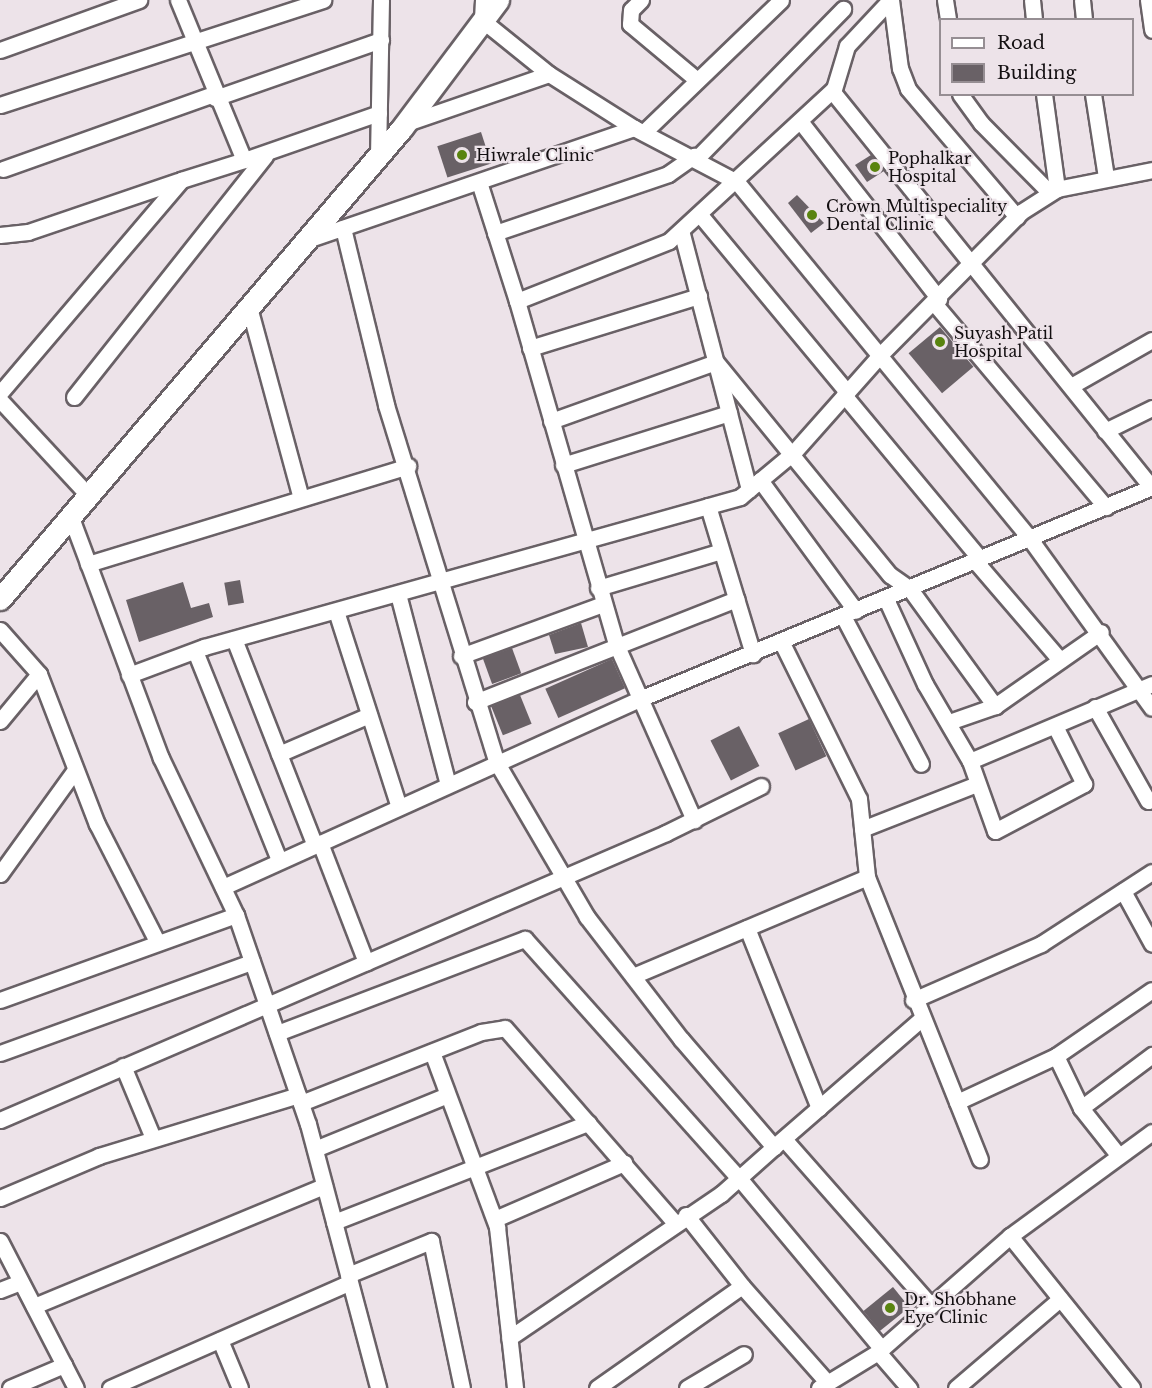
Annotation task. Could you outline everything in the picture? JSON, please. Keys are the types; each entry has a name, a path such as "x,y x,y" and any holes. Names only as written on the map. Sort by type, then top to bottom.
{"street":[{"path":"0,50 139,0"},
{"path":"178,0 214,96 244,160"},
{"path":"0,105 323,0"},
{"path":"378,156 381,0"},
{"path":"0,599 87,494 378,156 404,124 482,10 498,0"},
{"path":"641,0 631,10 630,24 697,80"},
{"path":"306,240 639,130 697,80 781,0"},
{"path":"517,301 682,234 832,91 850,42 891,0"},
{"path":"891,0 900,68 908,89 1017,217"},
{"path":"945,0 948,18"},
{"path":"1032,0 1034,18"},
{"path":"1082,0 1084,18"},
{"path":"1148,0 1152,30"},
{"path":"843,5 850,42"},
{"path":"495,233 668,174 695,157 843,5"},
{"path":"482,10 549,74 639,130 695,157 737,182 1030,539 1101,632 1146,686 1152,708"},
{"path":"3,169 381,40"},
{"path":"404,124 549,74"},
{"path":"223,887 637,700 782,643 1152,488 832,91"},
{"path":"961,96 981,123 1053,190"},
{"path":"1044,96 1053,190"},
{"path":"1093,96 1106,177"},
{"path":"0,235 28,232 181,180 244,160 265,156 379,113"},
{"path":"800,121 937,301 1106,507"},
{"path":"74,397 265,156"},
{"path":"129,675 234,639 708,506 754,485 795,452 880,355 937,301 1017,217 1053,190 1106,177 1152,170"},
{"path":"0,393 181,180"},
{"path":"479,182 517,301 616,644 637,700 694,820"},
{"path":"701,216 1060,660"},
{"path":"343,228 386,405 408,466 461,656 497,763 560,877 633,976 779,1143 931,1306"},
{"path":"682,234 729,412 754,485 850,614 921,764"},
{"path":"530,348 699,296"},
{"path":"249,307 300,498"},
{"path":"1071,386 1152,340"},
{"path":"551,421 716,362"},
{"path":"716,362 795,452 890,575 910,589 995,706"},
{"path":"0,400 87,494"},
{"path":"1105,431 1152,408"},
{"path":"563,465 729,412"},
{"path":"88,564 408,466"},
{"path":"708,506 753,654"},
{"path":"70,515 161,758 236,915 315,1149 375,1387"},
{"path":"598,588 721,551"},
{"path":"398,594 448,785"},
{"path":"475,702 616,644 736,599"},
{"path":"886,599 970,761 992,827 1000,831 1080,788 1084,779 1055,726"},
{"path":"461,656 603,604"},
{"path":"336,611 399,807"},
{"path":"0,630 39,674 75,770 157,941"},
{"path":"949,722 995,706 1101,632"},
{"path":"234,639 279,754 366,962"},
{"path":"782,643 860,799 867,877 913,1000 980,1159"},
{"path":"195,651 279,860"},
{"path":"0,721 39,674"},
{"path":"970,761 1146,686"},
{"path":"1095,707 1148,801"},
{"path":"279,754 369,715"},
{"path":"0,874 75,770"},
{"path":"862,828 977,784"},
{"path":"0,1120 694,820 761,786"},
{"path":"913,1000 1041,944 1152,872"},
{"path":"633,976 867,877"},
{"path":"1123,891 1152,944"},
{"path":"0,1000 157,941 236,915"},
{"path":"747,928 819,1108"},
{"path":"277,1033 525,939 739,1178 909,1388"},
{"path":"0,1053 252,962"},
{"path":"957,1102 1056,1056 1152,990"},
{"path":"509,1338 739,1178 921,1019"},
{"path":"0,1198 153,1138 299,1099 505,1028 624,1163 680,1219 831,1384 880,1350 1010,1236 1152,1132"},
{"path":"432,1052 473,1167 495,1219 514,1388"},
{"path":"1081,1108 1152,1055"},
{"path":"1056,1056 1081,1108 1119,1156"},
{"path":"123,1066 153,1138"},
{"path":"315,1149 447,1095"},
{"path":"334,1222 588,1123"},
{"path":"495,1219 624,1163"},
{"path":"34,1306 324,1186"},
{"path":"1010,1236 1132,1388"},
{"path":"0,1241 75,1388"},
{"path":"110,1388 220,1340 431,1241 462,1388"},
{"path":"0,1290 21,1282"},
{"path":"597,1388 742,1286"},
{"path":"956,1388 1060,1299"},
{"path":"220,1340 240,1388"},
{"path":"687,1388 744,1354"},
{"path":"10,1388 64,1365"}],"building":[{"path":"481,132 491,163 447,178 437,146"},
{"path":"871,155 884,171 867,182 855,165"},
{"path":"797,195 824,223 811,233 788,203"},
{"path":"940,327 973,367 942,393 909,353"},
{"path":"240,580 244,603 228,605 224,583"},
{"path":"183,582 191,608 209,603 213,617 139,642 126,600"},
{"path":"581,623 588,647 555,654 549,635"},
{"path":"512,648 521,673 492,684 483,659"},
{"path":"612,659 625,688 558,718 545,689"},
{"path":"520,695 532,724 503,735 491,707"},
{"path":"809,719 826,756 796,771 778,733"},
{"path":"739,726 759,766 731,781 710,741"},
{"path":"893,1287 909,1307 880,1331 863,1311"}],"place":[{"name":"Hiwrale Clinic","path":"462,155"},
{"name":"Pophalkar Hospital","path":"875,167"},
{"name":"Crown Multispeciality Dental Clinic","path":"812,215"},
{"name":"Suyash Patil Hospital","path":"940,342"},
{"name":"Dr. Shobhane Eye Clinic","path":"890,1308"}]}
